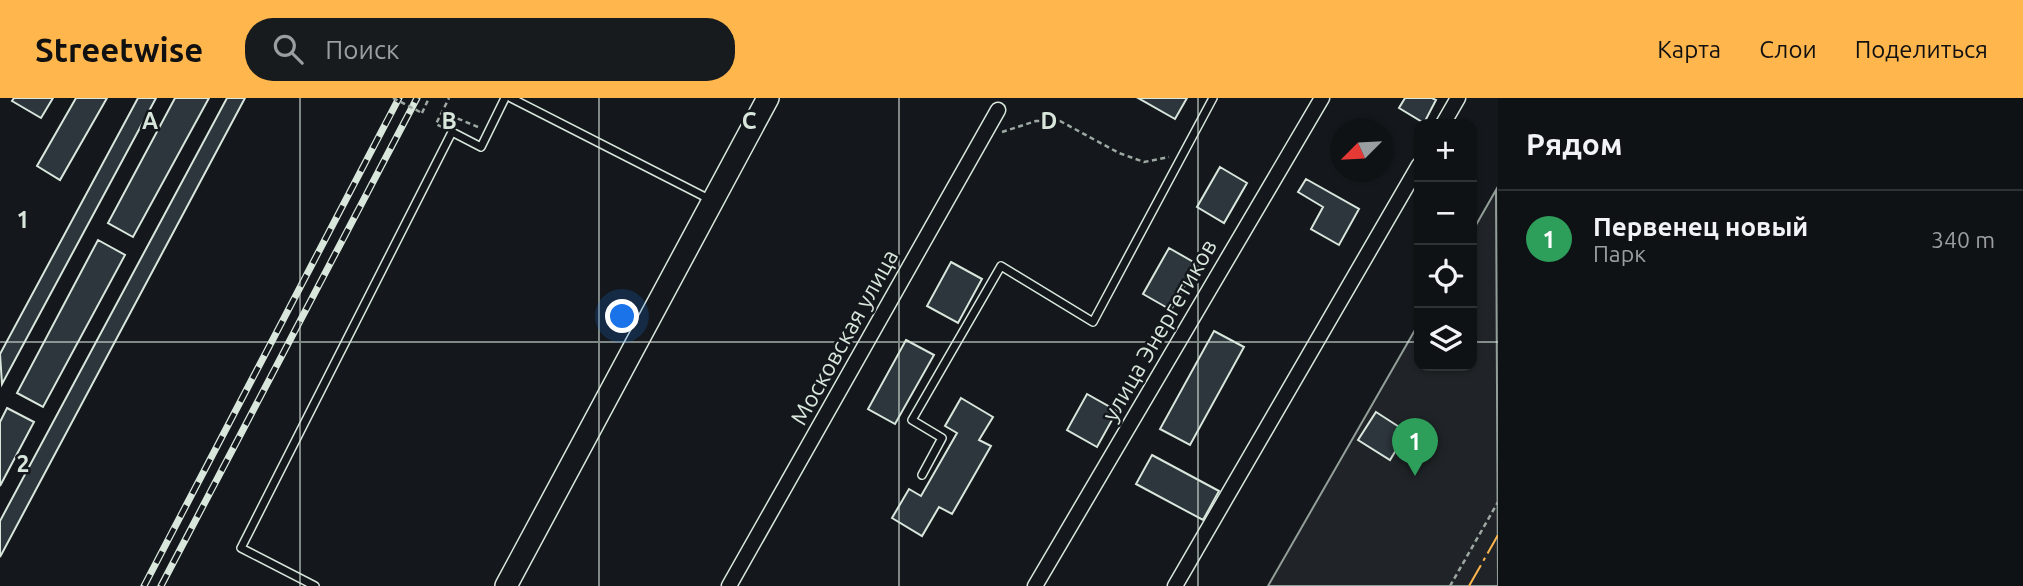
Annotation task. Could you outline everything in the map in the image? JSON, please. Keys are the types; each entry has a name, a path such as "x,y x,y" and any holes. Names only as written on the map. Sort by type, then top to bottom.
{"street":[{"path":"506,586 768,98"},
{"name":"улица Энергетиков","path":"1035,586 1322,98"},
{"path":"1446,119 1458,98"},
{"name":"Московская улица","path":"729,586 998,110"},
{"path":"1175,586 1414,174"}],"lane":[{"path":"315,586 241,548 452,132 481,146 505,98"},
{"path":"511,98 712,200"},
{"path":"922,475 942,438 912,420 1001,266 1093,322 1213,98"}],"path":[{"path":"393,98 422,113 429,98"},
{"path":"449,98 436,124 452,132"},
{"path":"442,111 488,132"},
{"path":"983,138 1036,121 1060,121 1119,153 1144,162 1183,155"},
{"path":"1450,586 1498,502"}],"shaded area":[{"path":"1496,190 1498,586 1268,586 1414,332 1414,371 1477,371 1477,223"}],"building":[{"path":"14,98 53,98 41,118 12,101"},
{"path":"76,98 107,98 60,180 37,166"},
{"path":"138,98 156,98 2,384 0,354"},
{"path":"175,98 209,98 133,237 108,223"},
{"path":"227,98 245,98 0,557 0,521"},
{"path":"1138,98 1187,98 1175,119"},
{"path":"1405,98 1436,100 1426,119 1417,119 1399,108"},
{"path":"1220,167 1247,183 1224,223 1197,207"},
{"path":"1306,179 1359,209 1339,245 1311,229 1323,207 1298,192"},
{"path":"98,240 125,255 43,407 17,393"},
{"path":"1169,248 1197,264 1171,310 1143,294"},
{"path":"951,262 982,279 958,323 927,306"},
{"path":"1214,331 1244,347 1190,445 1160,429"},
{"path":"906,340 934,355 895,424 868,409"},
{"path":"1087,394 1117,411 1097,447 1067,430"},
{"path":"961,398 993,417 979,440 991,446 952,514 939,507 922,536 892,518 909,489 921,496 957,433 945,426"},
{"path":"7,408 34,422 0,486 0,422"},
{"path":"1376,412 1407,432 1390,460 1358,440"},
{"path":"1152,455 1219,491 1203,520 1136,484"}],"railway":[{"path":"144,586 399,98"},
{"path":"161,586 417,98"}],"power":[{"path":"1469,586 1498,535"}],"place":[{"name":"Первенец новый","path":"1415,476"}]}
